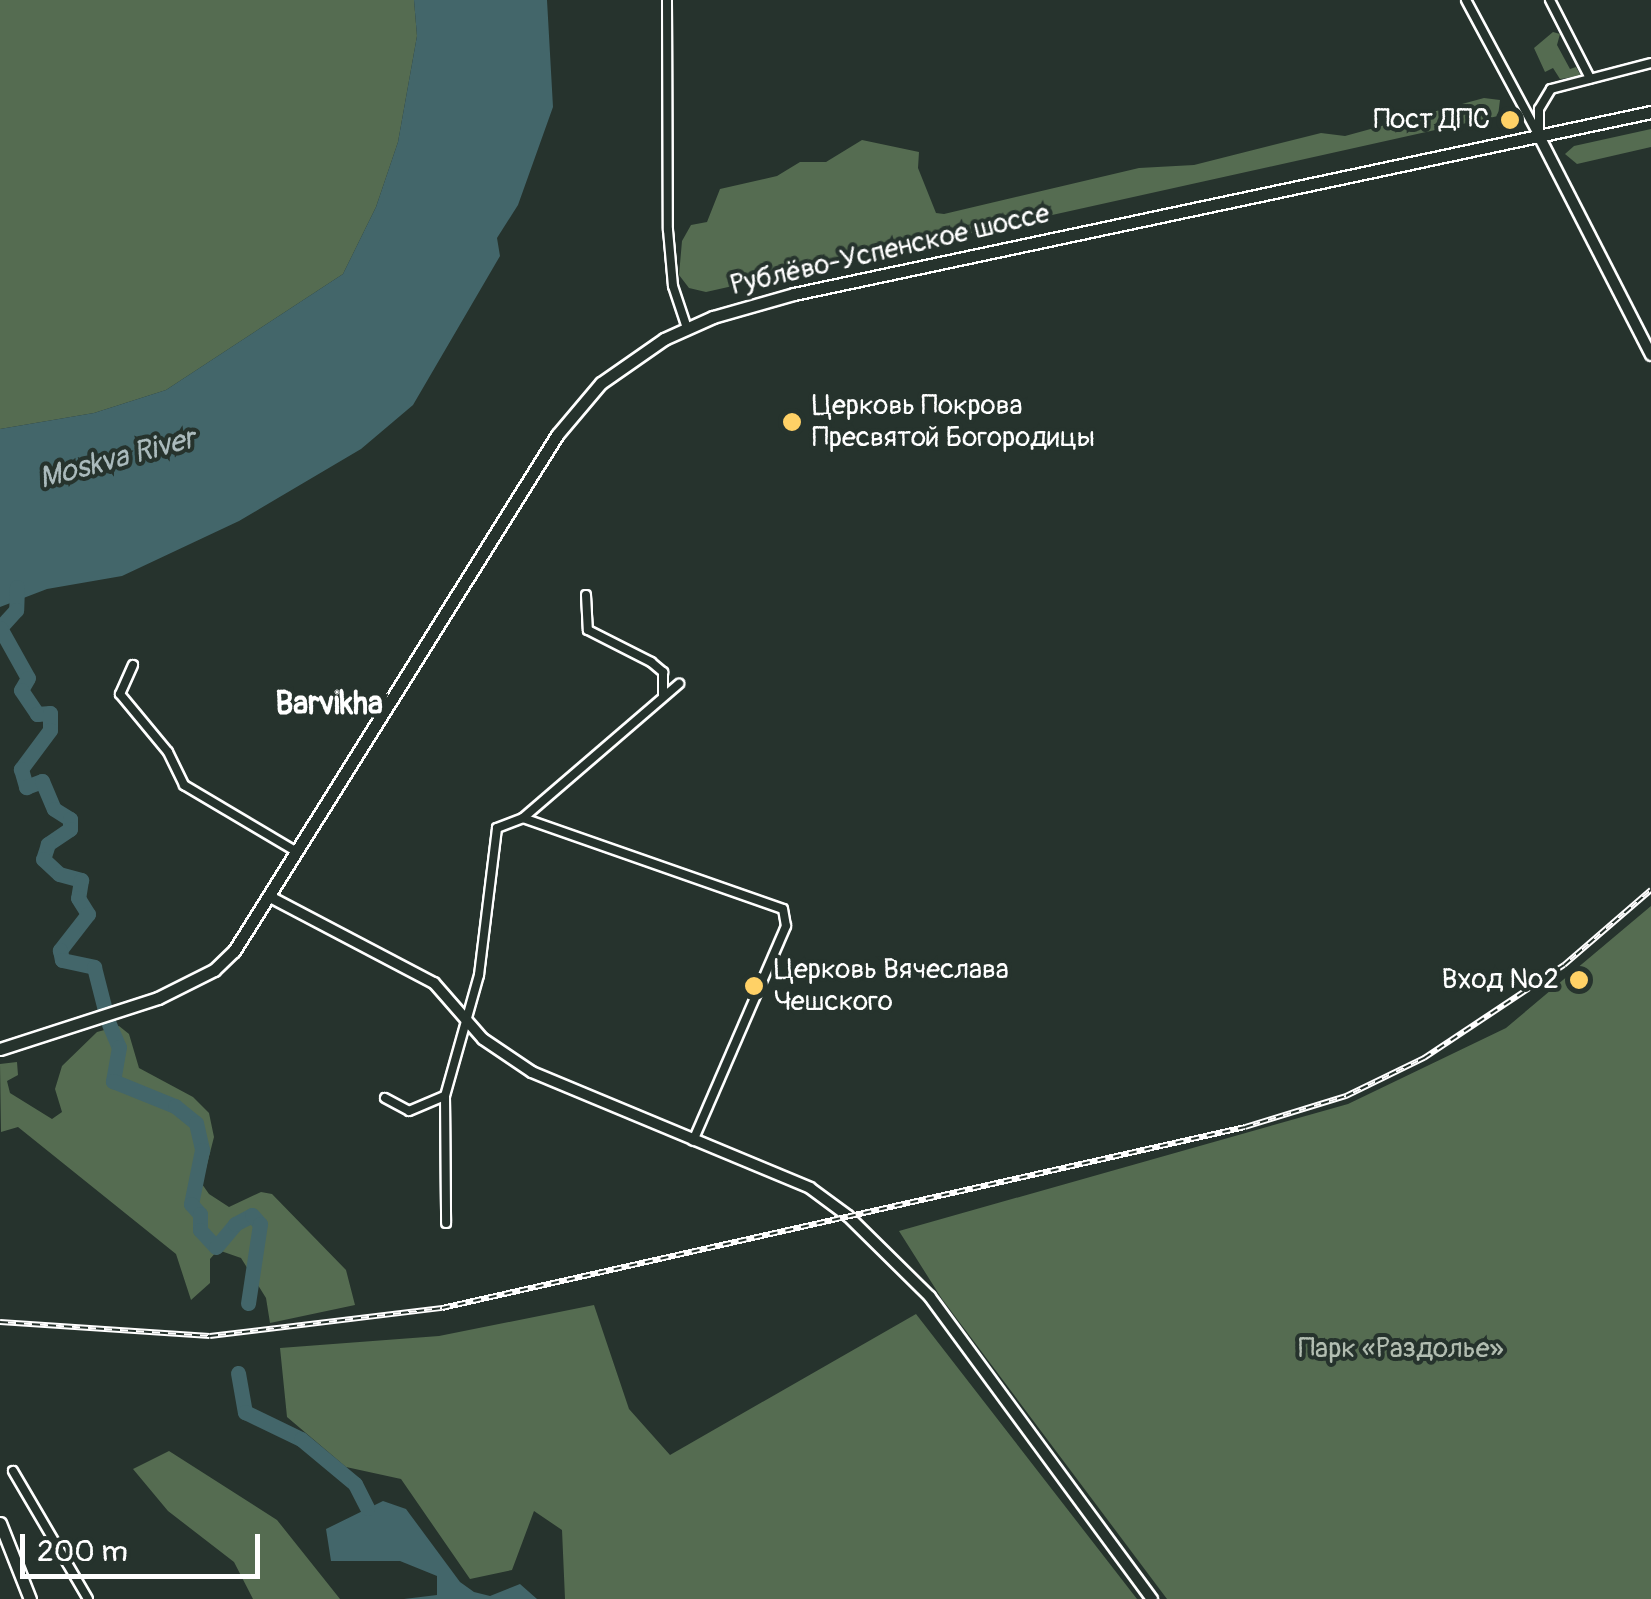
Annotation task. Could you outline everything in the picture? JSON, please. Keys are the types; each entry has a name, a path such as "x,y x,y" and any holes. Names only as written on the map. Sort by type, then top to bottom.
{"main road":[{"name":"Рублёво-Успенское шоссе","path":"0,1049 96,1022 204,976 234,951 557,434 620,367 687,328 794,294 1651,112"},
{"path":"0,1523 30,1599"}],"street":[{"path":"666,0 668,230 673,286 687,328"},
{"path":"1466,0 1651,355"},
{"path":"1550,0 1590,78"},
{"path":"1539,136 1544,96 1590,78 1651,64"},
{"path":"586,595 588,630 636,650 663,672 662,699"},
{"path":"133,665 120,694 168,752 184,785 297,852"},
{"path":"446,1223 444,1096 479,975 490,850 497,828 523,818 679,684"},
{"path":"523,818 784,908 786,926 693,1141"},
{"path":"270,898 434,983 483,1039 532,1072 827,1199 914,1281 1152,1599"},
{"path":"385,1098 408,1111 444,1096"},
{"path":"13,1471 88,1599"}],"green space":[{"path":"0,0 414,0 417,36 398,142 376,207 343,274 166,390 94,413 0,429"},
{"path":"1553,32 1560,34 1557,45 1570,69 1576,67 1581,76 1560,79 1553,68 1545,72 1534,48"},
{"path":"1484,98 1500,100 1498,116 706,292 689,288 679,275 682,241 691,225 707,222 720,189 777,176 800,162 826,162 862,140 919,152 918,168 936,213 944,214 1139,168 1194,165 1321,133 1345,136"},
{"path":"1651,129 1651,147 1577,164 1565,154 1574,146"},
{"name":"Парк «Раздолье»","path":"1651,906 1651,1599 1167,1599 942,1299 899,1231 1348,1104 1506,1028"},
{"path":"119,1026 129,1034 139,1068 193,1097 209,1113 214,1137 202,1184 209,1194 229,1207 261,1192 272,1194 346,1270 355,1305 270,1323 266,1298 241,1258 218,1250 210,1259 210,1283 191,1300 176,1254 18,1127 1,1132 0,1064 17,1062 18,1075 7,1081 10,1093 52,1119 62,1112 55,1089 62,1066 97,1032"},
{"path":"594,1305 629,1409 670,1455 916,1314 1137,1599 565,1599 562,1530 534,1511 512,1570 470,1579 401,1479 346,1467 287,1417 280,1348 439,1336"},
{"path":"169,1451 277,1520 340,1599 253,1599 234,1562 168,1511 133,1469"}],"water":[{"name":"Moskva River","path":"414,0 547,0 553,107 518,205 497,238 500,256 413,405 361,449 239,521 122,576 47,589 0,607 0,429 94,413 166,390 343,274 376,207 398,142 417,36"},
{"path":"383,1501 406,1509 460,1582 474,1592 490,1596 520,1584 537,1599 404,1599 437,1595 437,1576 400,1561 331,1561 326,1529"}],"waterway":[{"path":"17,587 16,610 0,628 28,678 21,690 37,714 50,713 50,730 21,769 26,787 42,781 54,809 70,819 70,829 48,844 43,859 59,874 81,880 78,898 88,914 60,950 62,960 94,967 105,1010"},
{"path":"109,1024 119,1047 113,1081 175,1106 196,1123 202,1150 191,1204 200,1214 200,1230 216,1247 235,1224 252,1215 260,1224 248,1303"},
{"path":"238,1373 245,1412 301,1439 355,1484 367,1508"}],"railway":[{"path":"0,1322 210,1336 442,1308 1245,1127 1346,1096 1424,1058 1564,965 1651,890"}],"place":[{"name":"Пост ДПС","path":"1510,120"},
{"name":"Церковь Покрова Пресвятой Богородицы","path":"792,422"},
{"name":"Вход №2","path":"1579,980"},
{"name":"Церковь Вячеслава Чешского","path":"754,986"}],"district":[{"name":"Barvikha","path":"329,704"}]}
